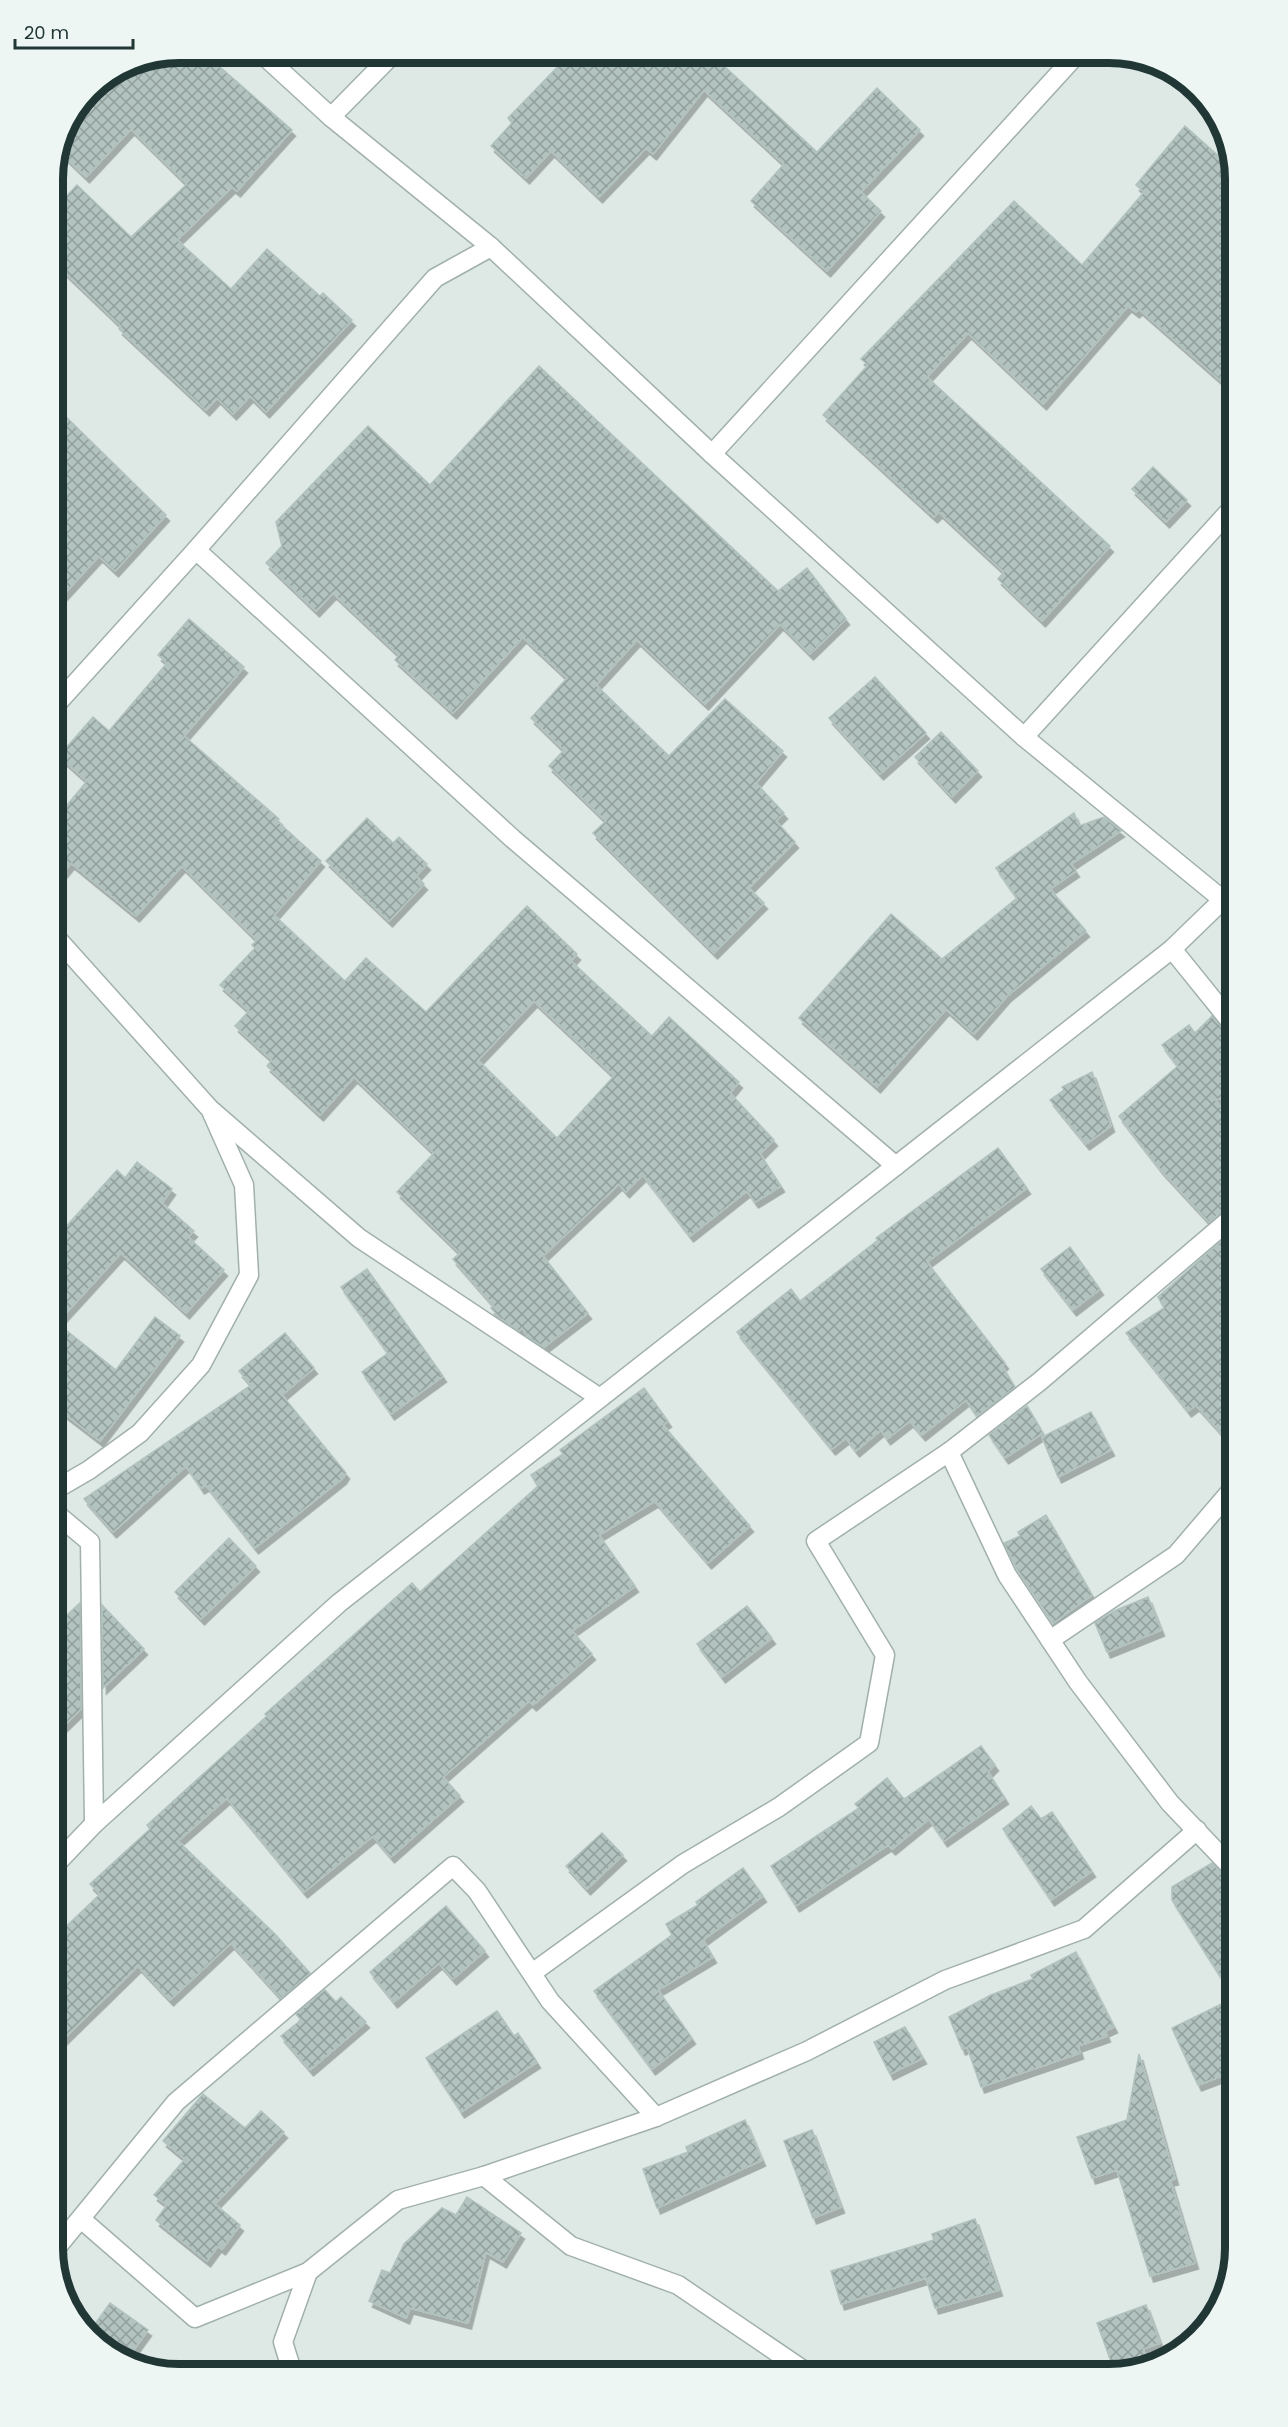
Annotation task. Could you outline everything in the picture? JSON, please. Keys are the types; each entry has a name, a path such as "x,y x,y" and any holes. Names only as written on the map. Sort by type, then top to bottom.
{"street":[{"path":"273,63 331,117 491,247 712,454 1024,737 1225,891"},
{"path":"331,117 383,63"},
{"path":"712,454 1069,63"},
{"path":"63,697 196,550 435,278 491,247"},
{"path":"1024,737 1225,517"},
{"path":"196,550 513,839 896,1166"},
{"path":"63,1856 94,1824 339,1604 1172,949 1225,898"},
{"path":"63,945 210,1109 358,1238 600,1398"},
{"path":"1172,949 1225,1014"},
{"path":"63,1485 89,1470 140,1433 201,1365 249,1275 244,1185 210,1109"},
{"path":"532,1972 683,1864 779,1808 869,1743 885,1655 816,1540 950,1452 1039,1382 1225,1224"},
{"path":"950,1452 1007,1575 1078,1682 1170,1803 1225,1859"},
{"path":"1050,1640 1176,1555 1225,1499"},
{"path":"63,1519 90,1542 94,1824"},
{"path":"81,2219 195,2318 308,2272 398,2200 484,2175 656,2117 807,2051 945,1980 1084,1929 1197,1830"},
{"path":"63,2240 176,2102 453,1866 477,1891 550,2001 656,2117"},
{"path":"484,2175 571,2246 678,2285 794,2364"},
{"path":"290,2364 283,2342 308,2272"}],"building":[{"path":"215,63 292,130 237,191 232,187 177,240 231,289 267,249 320,296 323,293 352,320 266,412 250,396 233,414 217,398 206,410 119,329 121,326 63,271 63,200 77,185 131,237 187,184 131,129 86,177 65,157 79,121 97,97 121,79 142,69 164,64"},
{"path":"561,63 721,63 817,152 877,88 920,130 861,192 881,211 827,271 751,201 784,164 704,90 653,154 646,148 599,197 551,151 526,178 491,146 512,123 508,118"},
{"path":"1185,126 1223,160 1225,384 1139,309 1136,312 1128,306 1043,404 968,333 927,377 1110,546 1042,621 998,579 1004,572 939,512 934,517 823,415 868,365 861,359 1014,201 1082,265 1144,192 1136,185"},
{"path":"539,366 778,591 807,568 846,619 810,654 780,624 705,704 637,640 596,685 669,756 725,699 783,751 756,783 784,813 776,821 795,842 749,888 764,903 714,953 593,833 606,821 549,766 564,750 531,718 567,678 523,637 453,713 395,660 399,655 333,593 316,611 266,563 282,546 276,522 368,426 430,485"},
{"path":"63,414 166,515 115,571 99,556 63,595"},
{"path":"1153,467 1187,500 1166,522 1132,489"},
{"path":"189,619 244,667 184,736 279,819 277,821 321,861 274,915 345,981 366,958 426,1012 527,906 577,954 571,961 652,1036 669,1017 739,1082 730,1093 774,1140 760,1154 781,1186 755,1202 747,1191 690,1236 643,1175 626,1192 619,1184 543,1256 588,1313 544,1347 529,1338 522,1328 519,1331 499,1317 491,1308 494,1306 453,1259 460,1253 397,1192 434,1153 354,1077 320,1115 267,1066 272,1060 235,1026 249,1011 220,985 255,948 252,945 257,940 182,866 136,916 71,863 63,873 63,810 87,781 63,760 63,751 93,717 109,731 167,663 158,655","holes":["534,1001 614,1076 557,1138 478,1060"]},
{"path":"875,677 926,733 880,774 829,718"},
{"path":"941,732 978,771 952,797 915,757"},
{"path":"1074,813 1079,826 1104,817 1121,831 1071,864 1076,871 1050,889 1086,931 1007,996 974,1034 946,1009 877,1087 799,1018 891,914 942,959 1017,898 996,868"},
{"path":"367,818 393,843 399,837 427,864 416,876 424,884 389,921 326,861"},
{"path":"1212,1016 1225,1032 1225,1097 1215,1100 1225,1112 1225,1209 1209,1222 1160,1169 1119,1116 1178,1066 1162,1045 1189,1025 1195,1033"},
{"path":"1092,1072 1111,1126 1086,1144 1050,1100 1064,1090 1062,1087"},
{"path":"998,1148 1027,1188 927,1262 1005,1363 1002,1366 1015,1387 977,1416 966,1400 922,1435 910,1421 887,1439 881,1430 856,1451 846,1438 832,1449 737,1332 791,1289 800,1301 878,1240 876,1238"},
{"path":"137,1162 172,1189 162,1203 194,1231 188,1237 224,1270 186,1313 121,1253 63,1316 63,1230 117,1170 125,1178"},
{"path":"1225,1238 1225,1437 1196,1405 1188,1411 1126,1333 1164,1308 1158,1297"},
{"path":"1070,1247 1100,1289 1073,1310 1041,1269"},
{"path":"367,1269 443,1376 391,1414 362,1372 388,1353 341,1287"},
{"path":"155,1317 180,1336 100,1441 63,1413 63,1328 116,1370"},
{"path":"285,1333 314,1368 282,1395 346,1473 343,1478 255,1548 206,1485 201,1488 186,1466 113,1532 84,1499 251,1385 239,1371"},
{"path":"644,1388 668,1421 663,1425 750,1526 708,1563 655,1501 599,1535 635,1586 572,1631 592,1654 533,1705 529,1701 443,1777 460,1796 391,1857 373,1836 304,1892 227,1798 178,1841 275,1934 310,1973 281,1998 231,1943 170,2000 138,1966 63,2039 63,1929 100,1894 90,1884 150,1829 147,1825 267,1716 265,1714 412,1583 420,1592 538,1486 531,1475 563,1454 560,1450"},
{"path":"1027,1406 1043,1433 1005,1458 989,1435"},
{"path":"1091,1412 1111,1450 1058,1477 1042,1437"},
{"path":"1046,1515 1092,1595 1053,1623 1017,1569 1004,1543 1020,1536 1018,1532"},
{"path":"229,1538 256,1566 201,1619 175,1592"},
{"path":"1148,1597 1161,1630 1107,1652 1095,1623 1114,1611"},
{"path":"80,1603 81,1709 63,1726 63,1619"},
{"path":"102,1605 144,1649 103,1688"},
{"path":"747,1606 772,1638 722,1677 697,1644"},
{"path":"981,1746 995,1765 988,1772 1005,1798 944,1841 929,1819 892,1849 888,1845 796,1906 771,1866 859,1808 855,1804 887,1778 904,1799"},
{"path":"1031,1806 1041,1819 1052,1812 1092,1871 1051,1900 1003,1829"},
{"path":"602,1833 623,1855 587,1889 566,1866"},
{"path":"1212,1863 1225,1876 1225,1984 1172,1900 1172,1887"},
{"path":"743,1868 763,1896 703,1940 713,1957 658,1990 692,2038 652,2069 594,1991 672,1935 666,1924 698,1905 696,1902"},
{"path":"446,1906 485,1951 453,1979 439,1963 394,2002 370,1972"},
{"path":"1076,1952 1114,2027 1105,2031 1107,2036 1078,2046 1080,2053 981,2087 967,2047 962,2049 949,2017 991,1995 1033,1979 1031,1975"},
{"path":"325,1990 336,2002 341,1997 366,2022 310,2070 281,2036 301,2020 296,2014"},
{"path":"1225,2002 1225,2075 1198,2085 1172,2028"},
{"path":"497,2011 514,2036 518,2033 537,2062 461,2112 426,2058"},
{"path":"905,2027 923,2058 890,2074 874,2042"},
{"path":"1139,2054 1175,2179 1170,2180 1195,2263 1150,2276 1117,2170 1092,2178 1077,2137 1127,2120"},
{"path":"203,2094 245,2128 261,2111 284,2132 215,2204 240,2225 222,2249 218,2246 207,2261 156,2220 167,2205 154,2195 185,2159 163,2141"},
{"path":"745,2120 762,2160 657,2208 643,2169 688,2152 686,2147"},
{"path":"812,2130 841,2207 813,2218 784,2141"},
{"path":"467,2197 521,2233 503,2262 486,2252 468,2323 410,2308 406,2318 369,2301 382,2270 390,2273 404,2244 442,2208 456,2215"},
{"path":"975,2219 999,2290 935,2308 926,2278 841,2304 831,2271 934,2240 932,2234"},
{"path":"110,2303 148,2330 131,2353 115,2344 93,2326"},
{"path":"1146,2305 1160,2343 1143,2349 1146,2358 1112,2364 1097,2323"}]}
